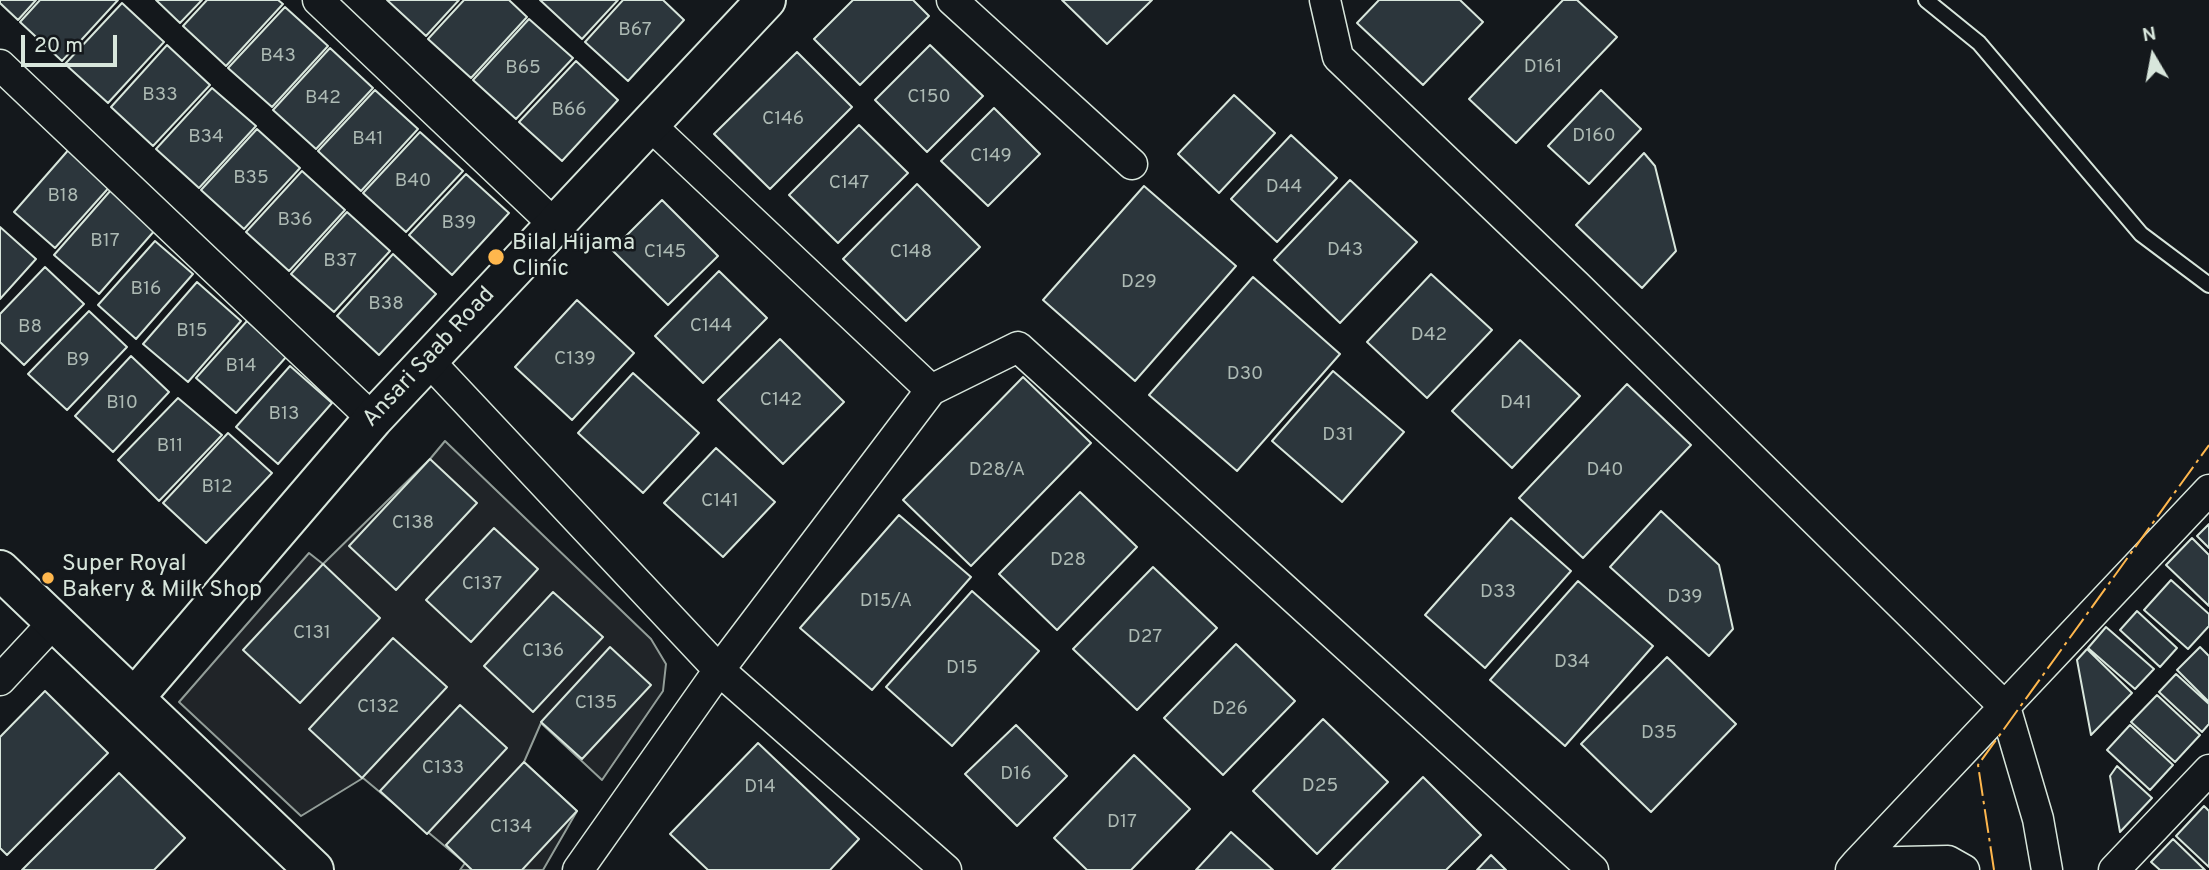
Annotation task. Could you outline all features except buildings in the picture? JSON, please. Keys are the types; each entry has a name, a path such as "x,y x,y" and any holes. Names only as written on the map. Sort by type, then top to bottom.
{"street":[{"path":"318,0 555,225"},
{"path":"952,0 1132,164"},
{"name":"Ansari Saab Road","path":"135,697 373,419 759,3"},
{"path":"1328,3 1338,57 1577,286 2005,707 2038,820 2047,870"},
{"path":"0,65 373,419"},
{"path":"649,124 932,390"},
{"path":"578,870 719,670 932,390 1017,347 1592,870"},
{"path":"428,360 719,670 946,870"},
{"path":"1854,867 2209,490"},
{"path":"0,570 314,870"},
{"path":"0,680 54,622"},
{"path":"2114,870 2209,770"},
{"path":"1854,867 1948,860 1964,870"}],"lane":[{"path":"1926,0 1979,43 2141,234 2209,285"}],"shaded area":[{"path":"445,441 651,639 666,664 663,691 602,780 541,723 524,762 577,811 543,870 460,870 465,863 363,778 301,816 179,702 309,553 323,564"}],"power":[{"path":"1994,870 1978,765 2209,445"}],"place":[{"name":"Bilal Hijama Clinic","path":"496,257"},
{"name":"Super Royal Bakery & Milk Shop","path":"48,578"}]}
